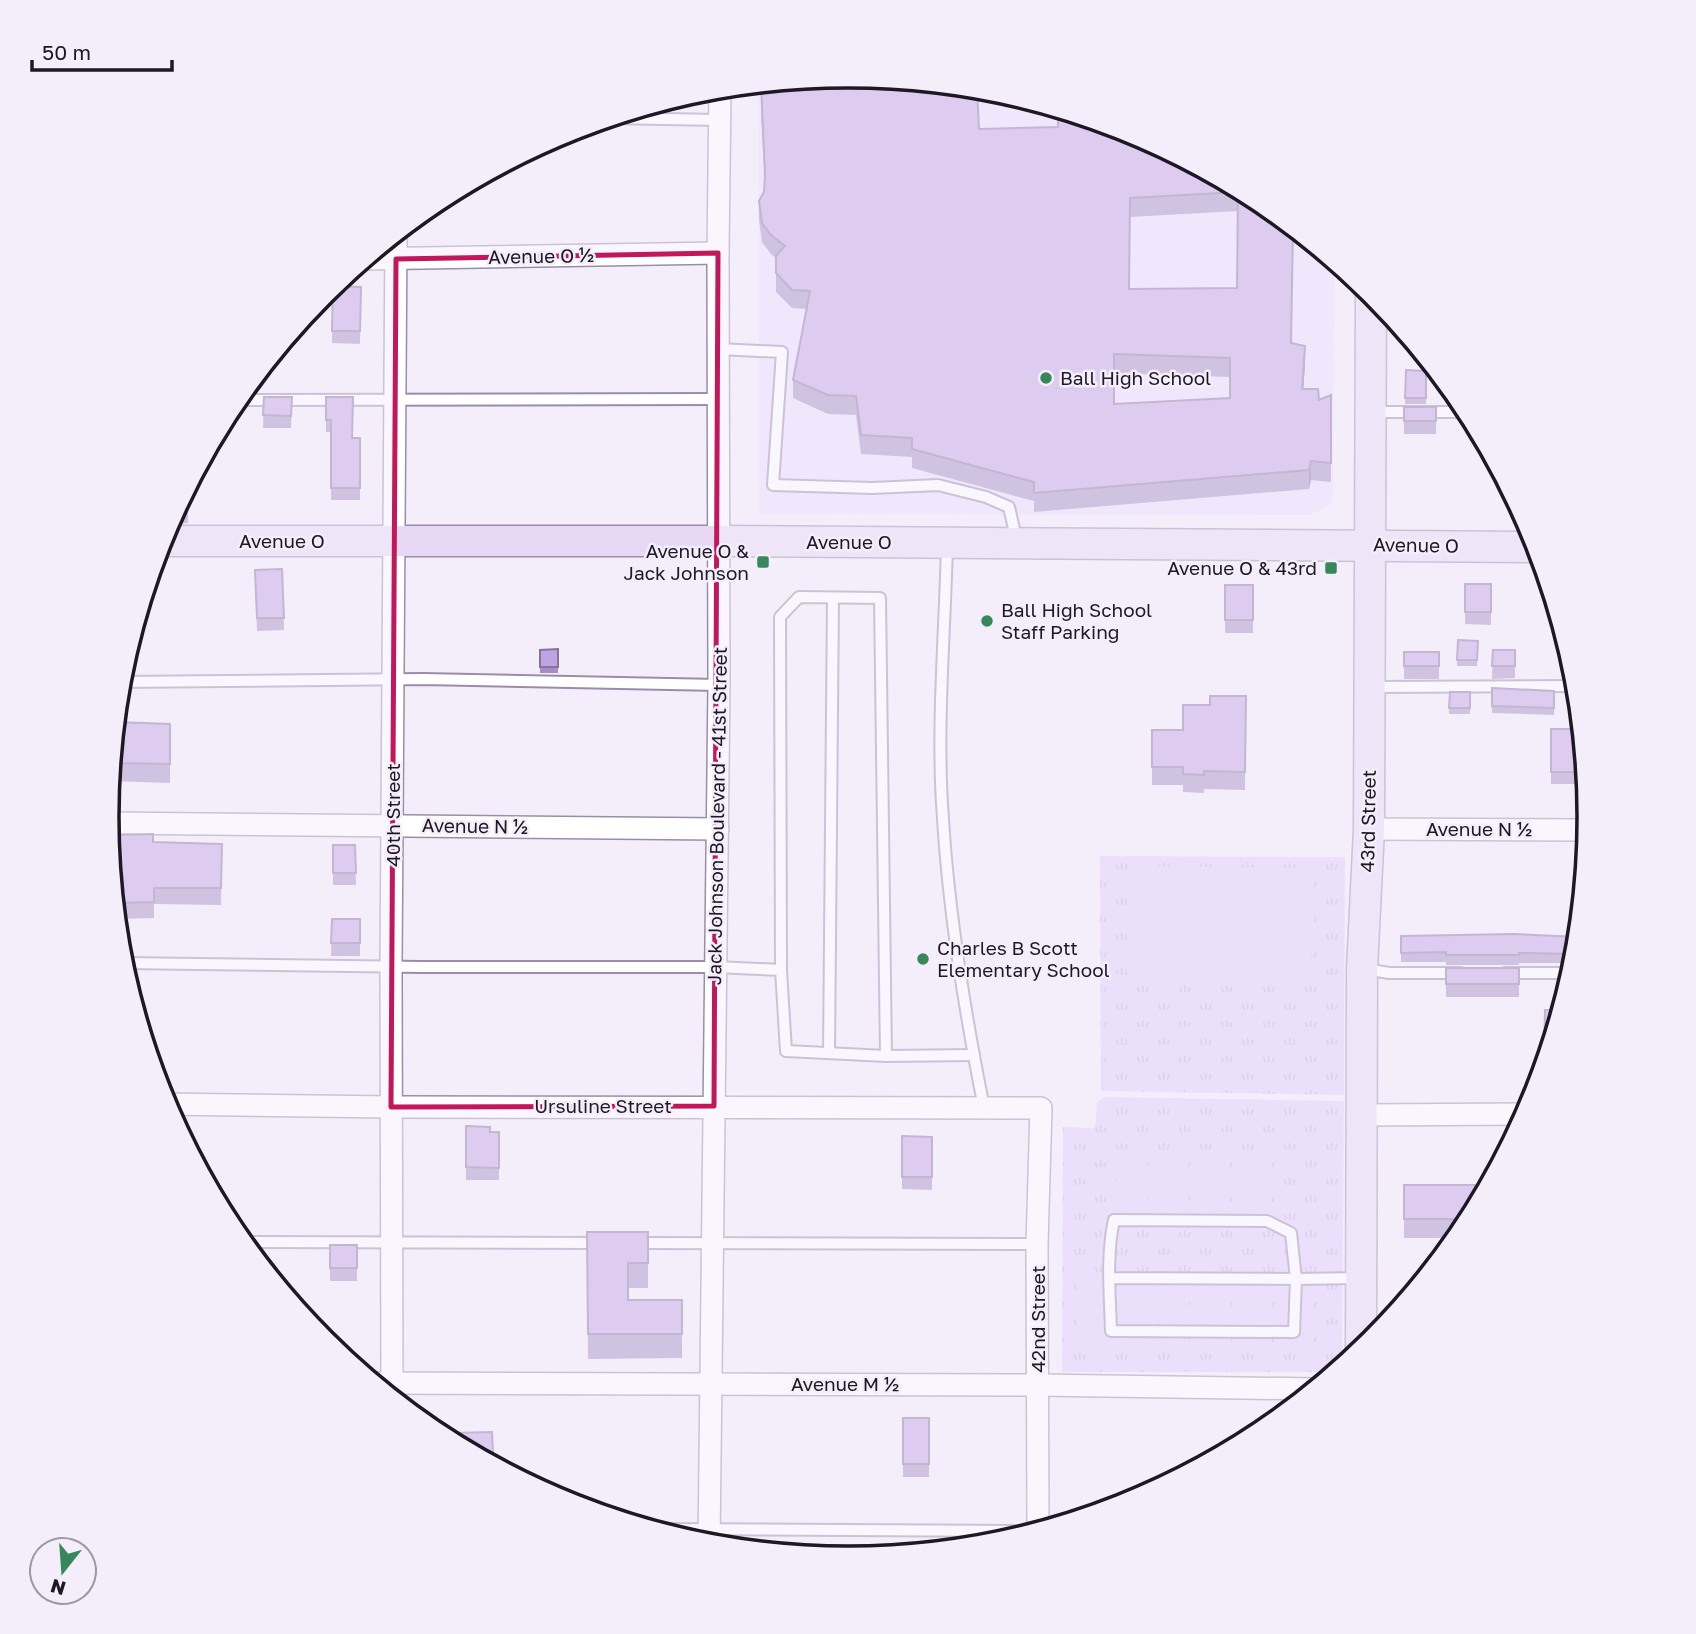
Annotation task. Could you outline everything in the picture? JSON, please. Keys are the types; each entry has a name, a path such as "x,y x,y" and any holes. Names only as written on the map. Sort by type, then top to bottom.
{"main road":[{"name":"43rd Street","path":"1361,1336 1362,969 1369,829 1371,309"},
{"name":"Avenue O","path":"173,541 719,541 1525,547"}],"street":[{"name":"Jack Johnson Boulevard - 41st Street","path":"709,1533 718,829 720,100"},
{"name":"40th Street","path":"386,1381 392,1243 391,966 396,245"},
{"name":"Avenue O ½","path":"379,259 718,253"},
{"name":"Avenue N ½","path":"118,823 718,829"},
{"name":"Avenue N ½","path":"1369,829 1577,830"},
{"name":"Ursuline Street","path":"178,1104 1041,1108"},
{"name":"42nd Street","path":"1037,1522 1037,1244 1041,1108"},
{"path":"1363,1115 1514,1114"},
{"name":"Avenue M ½","path":"394,1388 711,1384 1301,1389"}],"lane":[{"path":"638,119 719,120"},
{"path":"718,349 782,352 773,485 872,488 938,485 986,497 1009,507 1017,543"},
{"path":"250,400 718,399"},
{"path":"1371,412 1455,412"},
{"path":"947,542 941,727 943,819 961,990 984,1108"},
{"path":"886,1056 880,598 799,597 780,617 781,970 786,1051 886,1056 974,1055"},
{"path":"829,1053 833,598"},
{"path":"132,682 394,680 719,685"},
{"path":"1369,687 1565,686"},
{"path":"134,963 716,967 781,970"},
{"path":"1362,969 1389,973 1474,973"},
{"path":"1488,973 1560,973"},
{"path":"1114,1220 1267,1221 1291,1233 1296,1279 1294,1332 1111,1331 1109,1242 1114,1220"},
{"path":"255,1242 1037,1244"},
{"path":"1110,1278 1361,1278"},
{"path":"733,1537 991,1532"}],"highlighted area":[{"path":"718,253 714,1106 391,1107 396,259"}],"shaded area":[{"name":"Ball High School","path":"800,89 896,89 990,102 1037,112 1082,126 1127,143 1213,185 1292,238 1335,274 1333,494 1331,504 1311,515 759,514 758,93"}],"green space":[{"path":"1100,856 1345,857 1344,1095 1101,1091"},
{"path":"1127,866 1312,868 1311,986 1127,984"},
{"path":"1105,1097 1344,1101 1342,1353 1321,1372 1062,1372 1063,1127 1095,1128 1097,1102"},
{"path":"1117,1159 1147,1159 1148,1226 1117,1226"},
{"path":"1158,1159 1188,1159 1189,1226 1158,1225"},
{"path":"1240,1159 1271,1160 1271,1227 1240,1226"},
{"path":"1199,1160 1229,1160 1230,1227 1198,1226"},
{"path":"1077,1279 1107,1279 1107,1346 1077,1345"},
{"path":"1117,1279 1148,1279 1148,1346 1117,1346"},
{"path":"1159,1279 1189,1280 1189,1346 1159,1346"},
{"path":"1272,1279 1272,1346 1241,1347 1241,1280"},
{"path":"1200,1280 1230,1280 1231,1347 1200,1346"},
{"path":"1313,1280 1313,1347 1282,1347 1282,1281"}],"building":[{"name":"Ball High School","path":"800,89 896,89 978,100 979,129 1058,127 1058,119 1127,143 1171,163 1225,193 1130,198 1129,289 1237,288 1238,201 1293,239 1291,343 1305,346 1302,389 1318,389 1319,400 1331,395 1331,463 1311,461 1309,470 1034,493 1034,482 912,449 912,438 861,435 856,396 828,395 793,380 810,291 792,290 776,273 776,256 785,246 771,235 762,223 759,201 764,192 761,93","holes":["1114,354 1230,358 1230,398 1114,404"]},
{"path":"348,287 361,287 360,331 332,331 333,300"},
{"path":"1406,370 1425,371 1426,398 1405,398"},
{"path":"264,397 292,397 291,416 263,415"},
{"path":"326,397 353,397 352,438 360,438 360,488 331,488 331,420 326,420"},
{"path":"1404,407 1436,407 1436,421 1404,421"},
{"path":"282,569 284,618 257,618 255,570"},
{"path":"1465,584 1491,584 1491,612 1465,612"},
{"path":"1225,585 1253,585 1253,620 1225,620"},
{"path":"1458,640 1478,641 1477,660 1457,660"},
{"path":"558,649 558,667 540,667 540,650"},
{"path":"1493,650 1515,650 1515,666 1492,666"},
{"path":"1404,652 1439,652 1439,666 1404,666"},
{"path":"1492,688 1554,691 1554,708 1492,706"},
{"path":"1450,692 1470,692 1470,708 1449,708"},
{"path":"1210,696 1246,696 1245,772 1204,771 1204,775 1183,774 1183,767 1152,767 1152,730 1183,730 1183,705 1210,705"},
{"path":"125,722 170,724 170,764 121,763"},
{"path":"1551,729 1572,729 1576,772 1551,772"},
{"path":"153,834 153,842 222,844 221,888 154,888 154,902 124,903 119,835"},
{"path":"333,845 355,845 356,873 333,873"},
{"path":"332,919 360,919 360,943 331,943"},
{"path":"1514,934 1567,936 1564,954 1446,955 1446,952 1401,953 1401,936"},
{"path":"1446,968 1519,968 1519,984 1446,984"},
{"path":"1545,1010 1552,1010 1544,1033"},
{"path":"466,1126 490,1127 490,1132 499,1132 499,1168 466,1167"},
{"path":"902,1136 932,1137 932,1177 902,1177"},
{"path":"1404,1185 1478,1185 1457,1219 1404,1219"},
{"path":"587,1232 648,1232 648,1263 628,1263 628,1300 682,1300 682,1334 588,1334"},
{"path":"330,1245 357,1245 357,1268 330,1268"},
{"path":"903,1418 929,1418 929,1464 903,1464"},
{"path":"492,1432 493,1453 483,1449 457,1433"}],"place":[{"name":"Ball High School","path":"1046,378"},
{"name":"Avenue O & Jack Johnson","path":"763,562"},
{"name":"Avenue O & 43rd","path":"1331,568"},
{"name":"Ball High School Staff Parking","path":"987,621"},
{"name":"Charles B Scott Elementary School","path":"923,959"}]}
